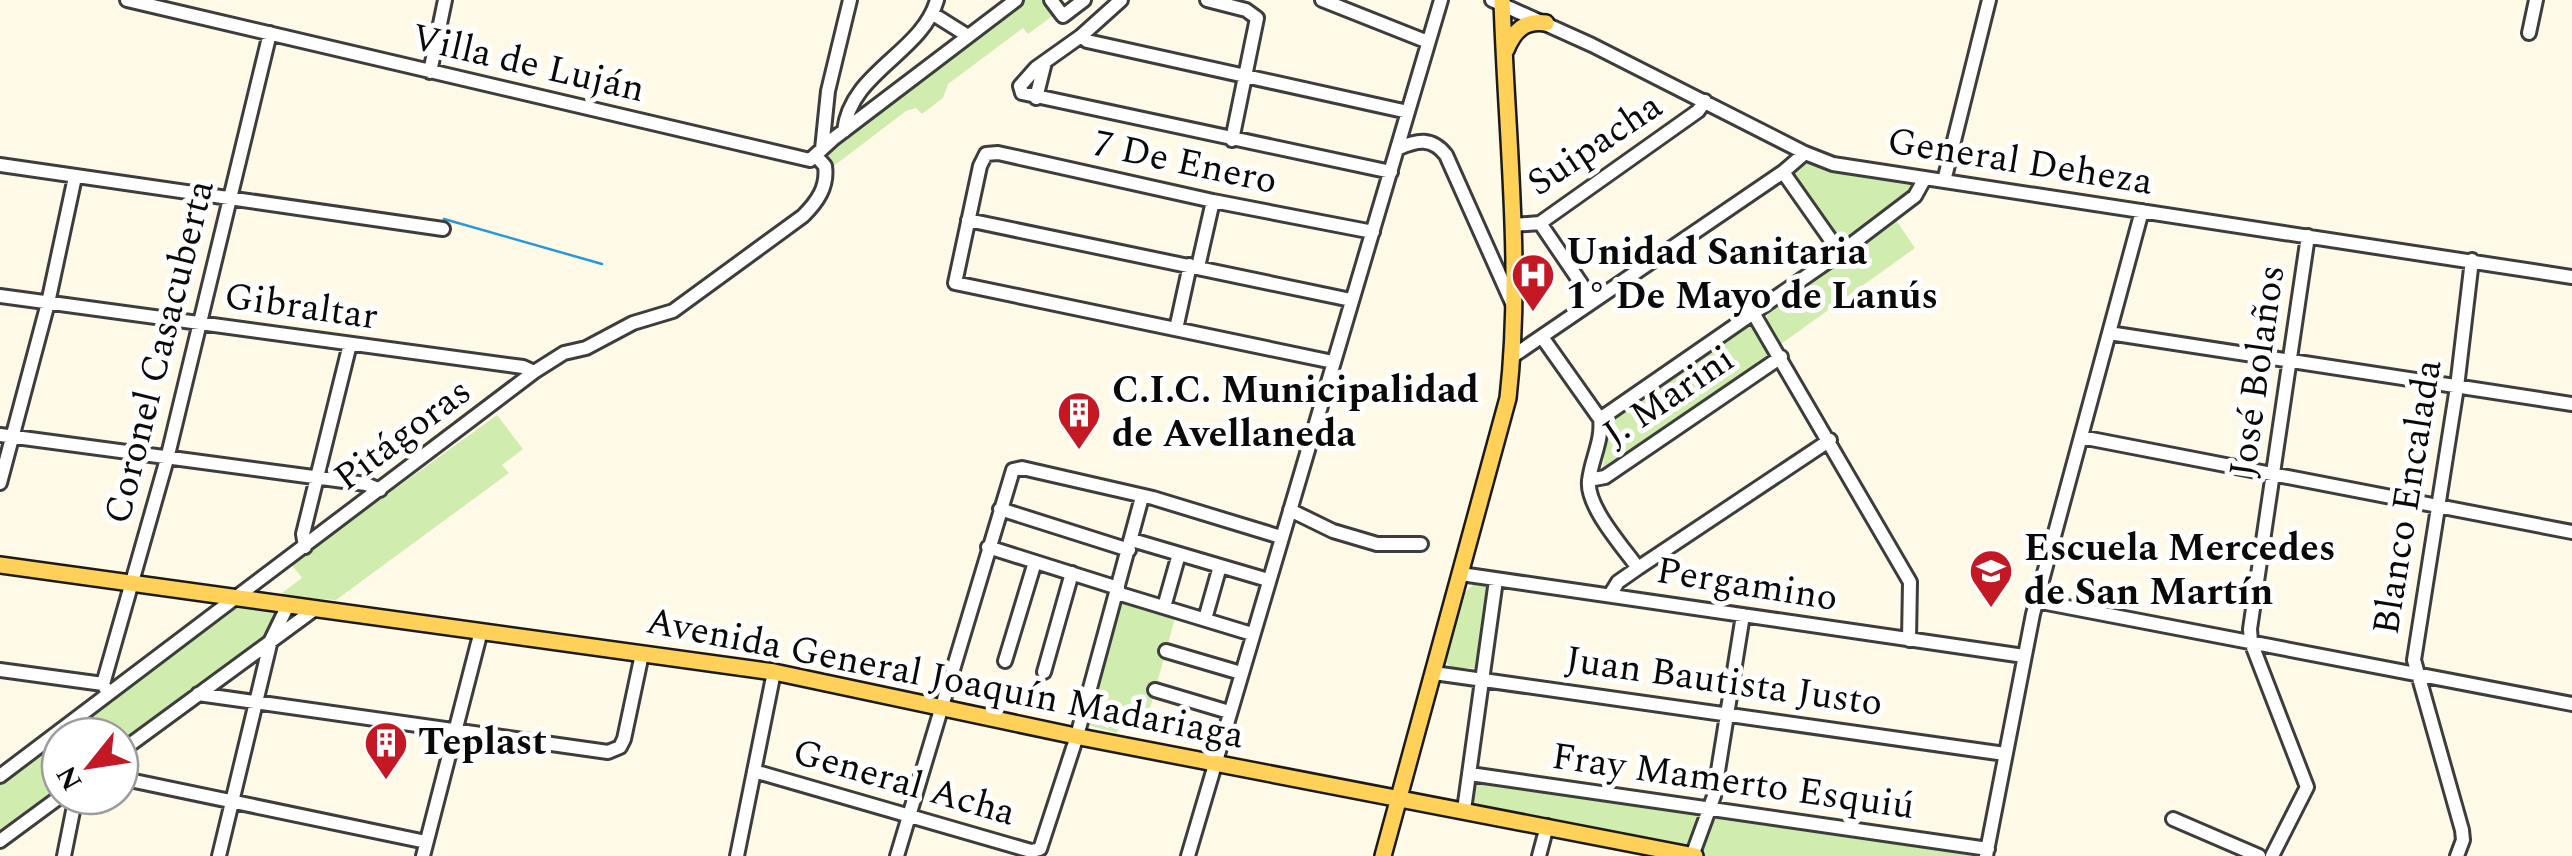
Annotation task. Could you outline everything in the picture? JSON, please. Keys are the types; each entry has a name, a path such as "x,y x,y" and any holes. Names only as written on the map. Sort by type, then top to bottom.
{"main road":[{"path":"1384,856 1504,419 1513,356 1506,50 1499,2"},
{"path":"1506,50 1512,36 1523,26 1546,23"},
{"name":"Avenida General Joaquín Madariaga","path":"0,565 774,672 1077,736 1693,856"}],"street":[{"name":"Villa de Luján","path":"126,0 799,158 810,160 820,153"},
{"path":"430,72 446,0"},
{"path":"820,153 828,91 850,0"},
{"path":"844,131 846,115 856,96 927,24 937,0"},
{"path":"820,153 1016,0"},
{"path":"1051,0 1063,16 1084,0"},
{"path":"1121,0 1081,36 1045,61 1029,96 1392,172"},
{"path":"1208,0 1256,14 1258,26 1232,140"},
{"path":"1322,0 1428,42"},
{"path":"1188,856 1441,0"},
{"path":"1944,181 1990,0"},
{"path":"2528,34 2536,0"},
{"name":"General Deheza","path":"1499,2 1832,164 2572,276"},
{"path":"933,14 968,36"},
{"name":"Coronel Casacuberta","path":"106,689 168,459 270,34"},
{"path":"1081,36 1086,41 1408,112"},
{"name":"Suipacha","path":"1512,225 1540,223 1698,111 1705,101"},
{"path":"1399,148 1418,140 1428,141 1446,154 1513,305"},
{"name":"Pitágoras","path":"0,776 106,689 306,547 534,372 564,353 586,348 633,323 673,310 803,216 825,184 820,153"},
{"name":"7 De Enero","path":"968,220 980,166 986,154 998,153 1372,232"},
{"path":"1513,356 1783,172 1804,153"},
{"path":"0,165 444,229"},
{"path":"1783,172 1840,253"},
{"path":"0,482 6,435 48,303 75,177"},
{"path":"1600,419 1840,253 1915,196 1925,178"},
{"path":"1176,328 1213,201"},
{"path":"1987,853 2036,601 2142,211"},
{"path":"1333,362 955,283 968,220 1351,300"},
{"path":"1540,223 1593,301"},
{"name":"José Bolaños","path":"2272,856 2306,787 2251,642 2250,629 2308,236"},
{"name":"Blanco Encalada","path":"2457,856 2462,830 2415,675 2414,660 2472,260"},
{"name":"Gibraltar","path":"0,296 534,372"},
{"path":"1752,311 1910,582 1909,640"},
{"path":"2109,333 2572,404"},
{"path":"1542,337 1600,419 1589,480 1592,502 1638,568"},
{"path":"306,547 303,534 350,344"},
{"name":"J. Marini","path":"1589,480 1605,477 1781,358"},
{"path":"6,435 366,484 380,490"},
{"path":"2082,437 2572,532"},
{"path":"1610,594 1618,582 1638,568 1830,440"},
{"path":"897,856 1010,474 1017,468 1142,497 1281,537"},
{"path":"1077,736 1142,497"},
{"path":"1000,508 1268,580"},
{"path":"1290,510 1333,531 1377,544 1421,544"},
{"path":"988,547 1252,634"},
{"path":"1164,607 1178,554"},
{"path":"1006,661 1035,562"},
{"path":"1205,620 1220,566"},
{"path":"1044,672 1072,572"},
{"name":"Pergamino","path":"1461,574 2024,656"},
{"path":"1464,810 1496,580"},
{"path":"2036,601 2572,704"},
{"path":"219,856 272,640 288,605"},
{"path":"140,737 315,609"},
{"path":"1693,856 1711,810 1743,615"},
{"path":"140,782 233,800 424,849 481,631"},
{"path":"1166,650 1241,673"},
{"path":"198,694 608,752 620,746 642,654"},
{"path":"0,670 106,689"},
{"path":"736,856 774,672"},
{"name":"Juan Bautista Justo","path":"1434,673 2005,754"},
{"path":"1155,690 1229,712"},
{"name":"General Acha","path":"754,772 1036,851 1043,843 1077,736"},
{"name":"Fray Mamerto Esquiú","path":"1470,774 1987,853"},
{"path":"0,841 40,811"},
{"path":"64,856 72,816"},
{"path":"2173,820 2259,856"},
{"path":"1539,856 1547,826"}],"green space":[{"path":"1023,0 1045,0 1055,14 1028,34 1023,28 948,84 943,98 922,114 916,108 906,111 831,168 826,160 830,146"},
{"path":"1812,160 1829,170 1915,185 1912,192 1842,246 1791,175"},
{"path":"1896,220 1915,248 1781,344 1766,320 1769,311"},
{"path":"1752,321 1770,357 1602,471 1610,419"},
{"path":"497,415 523,449 502,465 509,473 336,600 278,596 302,578 291,564"},
{"path":"1475,583 1484,583 1489,591 1479,663 1475,668 1451,668 1445,661 1465,592"},
{"path":"1124,595 1177,611 1145,726 1121,719 1117,733 1087,725"},
{"path":"234,605 269,608 277,612 278,618 271,632 140,729 140,716 87,716"},
{"path":"40,751 40,803 0,832 0,782"},
{"path":"1470,774 1988,849 1986,856 1695,856 1464,810"}],"waterway":[{"path":"444,219 602,264"}],"place":[{"name":"Unidad Sanitaria 1° De Mayo de Lanús","path":"1533,313"},
{"name":"C.I.C. Municipalidad de Avellaneda","path":"1079,451"},
{"name":"Escuela Mercedes de San Martín","path":"1991,609"},
{"name":"Teplast","path":"386,781"}]}
